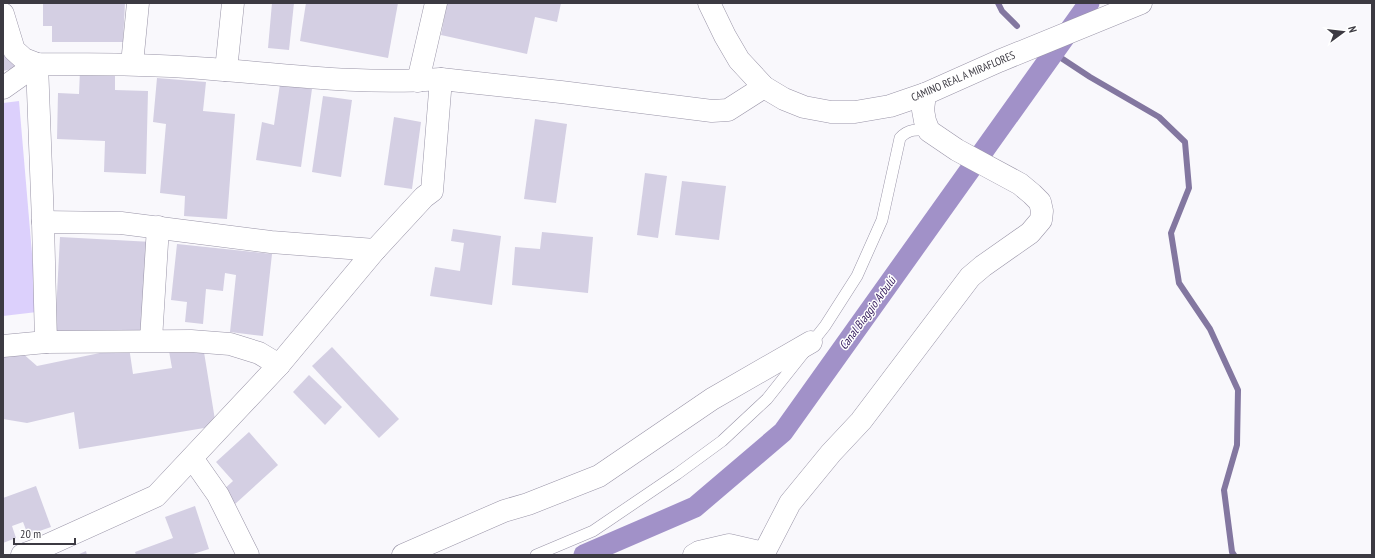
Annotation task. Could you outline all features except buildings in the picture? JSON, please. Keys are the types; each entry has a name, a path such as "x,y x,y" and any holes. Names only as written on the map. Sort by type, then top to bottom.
{"street":[{"path":"132,64 138,3"},
{"path":"226,70 233,3"},
{"path":"418,81 436,3"},
{"name":"CAMINO REAL A MIRAFLORES","path":"709,3 725,36 740,60 764,87 804,107 831,112 855,112 890,106 925,94 999,61 1141,3"},
{"path":"3,14 14,50 24,59 37,64 132,64 226,70 333,80 418,81 441,79 712,111 728,110 764,87"},
{"path":"3,88 37,64"},
{"path":"37,64 46,342"},
{"path":"22,555 41,548 156,496 279,365 375,250 424,197 432,191 441,79"},
{"path":"694,555 699,552 730,545 763,554 790,503 831,453 861,421 970,276 1030,233 1041,220 1042,211 1040,202 1020,184 957,150 929,131 923,110 925,94"},
{"path":"43,222 121,223 271,242 375,250"},
{"path":"151,340 158,227"},
{"path":"3,346 46,342 151,340 191,341 230,344 259,353 279,365"},
{"path":"403,555 504,510 528,504 599,476 712,399 790,356 811,342"},
{"path":"192,458 218,494 248,555"}],"lane":[{"path":"536,555 593,531 677,474 722,441 766,399 825,326 857,276 882,220 900,138 905,133 912,130 929,131"}],"shaded area":[{"path":"19,101 37,312 3,316 3,103"}],"waterway":[{"path":"998,3 1002,11 1017,26"},
{"name":"Canal Biaggio Arbulú","path":"584,555 695,507 783,432 1089,3"},
{"path":"1049,50 1090,77 1159,117 1185,142 1189,188 1171,233 1179,283 1210,329 1238,390 1237,445 1224,490 1232,552 1234,555"}]}
